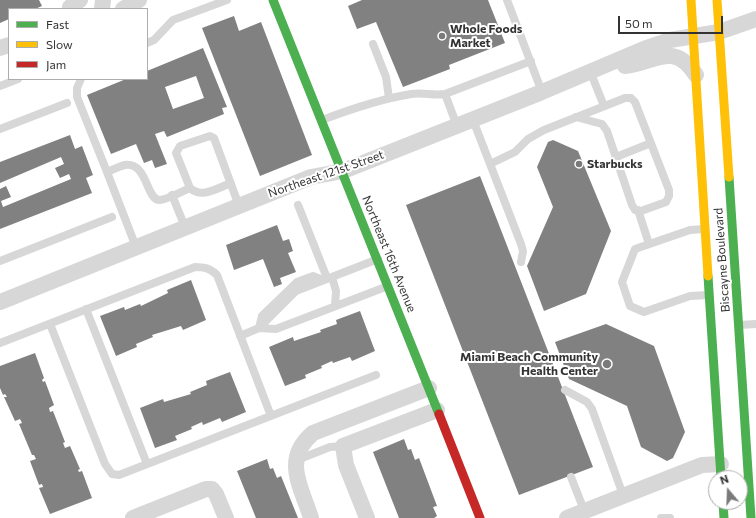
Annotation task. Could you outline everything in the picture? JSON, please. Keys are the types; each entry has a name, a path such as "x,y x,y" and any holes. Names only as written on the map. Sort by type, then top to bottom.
{"main road":[{"name":"Northeast 16th Avenue","path":"273,0 321,121 343,171 480,518"},
{"name":"Biscayne Boulevard","path":"691,0 707,268 714,295 721,470"},
{"name":"Biscayne Boulevard","path":"717,0 739,325 753,485 751,518"},
{"path":"728,312 739,325"}],"street":[{"path":"125,8 139,0"},
{"name":"Northeast 121st Street","path":"0,302 311,177 343,171 670,40 693,38 719,32 756,20"},
{"name":"Northeast 121st Street","path":"608,64 620,67 630,66 658,56 673,55 684,61 696,75"},
{"path":"312,518 295,470 296,460 304,440 313,433 429,388"},
{"path":"367,518 346,465 343,446 437,410"},
{"path":"352,418 360,439"},
{"path":"567,518 584,510 702,465 718,470"},
{"path":"133,518 206,489 212,489 216,494 226,518"}],"lane":[{"path":"148,43 154,40 173,20 227,0"},
{"path":"506,0 542,92"},
{"path":"373,44 386,77 389,98"},
{"path":"321,121 365,104 389,98 422,93 433,96 445,94 530,61"},
{"path":"590,71 604,106"},
{"path":"0,86 15,80"},
{"path":"81,80 77,88 78,97 136,247"},
{"path":"445,94 457,126"},
{"path":"490,164 515,152 528,139 544,130 576,117 625,98 630,98 635,102 669,190 669,196 666,202 641,211 635,210 607,130 602,124 576,117"},
{"path":"0,129 67,103"},
{"path":"472,120 521,244 523,252 521,262"},
{"path":"231,183 202,194 195,193 190,188 176,153 177,149 180,146 205,136 214,138 231,183 239,206"},
{"path":"616,157 651,143"},
{"path":"107,172 125,165 133,166 139,170 146,179 155,199 161,200 190,188"},
{"path":"172,196 185,227"},
{"path":"298,205 327,278 336,291 335,306"},
{"path":"638,210 649,244"},
{"path":"0,262 112,217"},
{"path":"705,229 690,230 635,250 622,282 630,306 644,312 690,296 714,295"},
{"path":"240,336 259,328 276,312 291,294 327,278 378,259"},
{"path":"0,343 195,267 204,267 211,270 216,275 272,416"},
{"path":"259,328 276,330 388,285"},
{"path":"86,309 147,464"},
{"path":"50,324 108,470 119,475 376,375"},
{"path":"739,325 756,324"},
{"path":"565,390 587,402 592,409 623,495"},
{"path":"296,460 330,447 343,446"},
{"path":"570,477 584,510"},
{"path":"661,518 670,518"}],"building":[{"path":"0,0 39,0 42,6 37,8 8,8 8,19 0,23"},
{"name":"Whole Foods Market","path":"362,0 488,0 505,43 449,65 450,69 403,87 376,22 357,29 348,6"},
{"path":"234,16 239,31 261,22 312,155 260,176 202,28"},
{"path":"203,48 227,107 222,108 224,114 167,137 164,131 155,134 167,164 155,168 152,160 144,163 136,144 111,154 87,95 124,80 148,80 148,71","holes":["196,76 204,98 173,109 165,87"]},
{"path":"70,135 75,149 82,146 93,175 86,178 92,193 0,229 0,189 6,186 11,197 1,201 3,207 71,179 69,174 60,178 55,168 64,164 61,157 0,183 0,162"},
{"path":"553,140 578,151 611,231 586,294 544,311 527,266 553,207 537,167 548,142"},
{"path":"480,176 593,467 519,495 406,205"},
{"path":"277,225 283,241 289,239 293,251 288,253 296,272 280,278 282,284 274,287 263,259 234,270 226,245"},
{"path":"191,280 206,320 183,330 181,326 152,335 153,337 136,344 137,347 116,356 100,316 124,307 125,310 140,304 141,306 168,293 167,290"},
{"path":"360,311 375,351 352,361 350,357 333,363 332,361 321,366 322,368 305,375 306,378 285,386 269,347 293,337 294,341 321,332 320,330 337,324 336,320"},
{"path":"606,324 654,346 685,432 673,458 667,461 641,447 627,406 569,379 555,342"},
{"path":"35,353 44,378 42,380 43,382 45,381 54,405 49,408 50,412 53,411 65,442 63,443 65,448 70,446 80,469 78,470 79,472 82,471 92,498 50,514 39,488 43,487 42,484 39,485 30,461 36,459 34,455 32,455 19,424 22,423 20,419 15,421 4,397 7,397 5,394 3,395 0,388 0,366"},
{"path":"230,372 246,412 222,422 220,418 203,425 202,422 191,427 192,429 175,436 177,440 155,448 140,408 163,399 164,402 191,394 190,392 207,385 206,381"},
{"path":"404,439 408,450 411,449 415,460 419,458 437,506 433,507 437,516 434,518 399,518 373,452"},
{"path":"267,459 270,469 273,468 277,478 281,476 298,518 256,518 237,471"}],"traffic: fast":[{"path":"273,0 439,414"},
{"path":"729,177 751,518"},
{"path":"708,276 720,470"},
{"path":"724,510 724,518"}],"traffic: slow":[{"path":"691,0 708,276"},
{"path":"717,0 729,177"}],"traffic: jam":[{"path":"439,414 480,518"}],"place":[{"name":"Whole Foods Market","path":"442,36"},
{"name":"Starbucks","path":"579,164"},
{"name":"Miami Beach Community Health Center","path":"607,364"}]}
